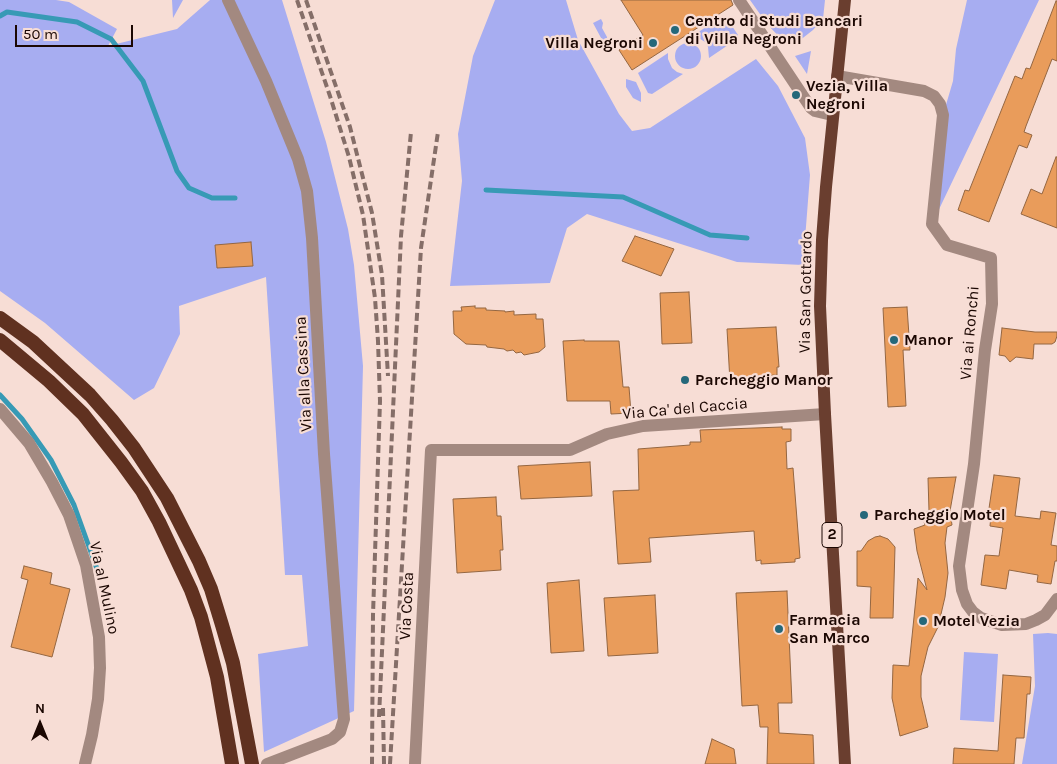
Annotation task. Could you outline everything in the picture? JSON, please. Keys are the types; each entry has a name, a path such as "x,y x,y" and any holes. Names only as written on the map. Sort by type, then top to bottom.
{"highway":[{"path":"0,318 33,342 90,396 134,448 168,498 198,560 222,625 233,663 252,764"},
{"path":"0,340 49,381 83,414 142,491 160,522 192,590 217,677 232,764"}],"main road":[{"name":"Via San Gottardo","path":"845,0 832,115 822,240 820,306 845,764"}],"street":[{"name":"Via alla Cassina","path":"228,0 266,82 298,159 307,191 312,238 324,454 344,719 340,732 332,739 267,764"},
{"path":"739,0 811,108 815,111 832,115"},
{"name":"Via ai Ronchi","path":"837,76 924,91 934,96 940,104 943,115 932,224 947,245 991,258 992,304 985,350 974,464 959,566 962,590 967,604 981,618 1002,625 1026,624 1045,614 1057,599"},
{"name":"Via al Mulino","path":"0,409 28,443 52,482 69,515 86,565 99,637 100,668 98,699 85,764"},
{"name":"Via Ca' del Caccia","path":"432,450 570,450 607,434 643,426 825,414"},
{"name":"Via Costa","path":"414,764 432,450"}],"shaded area":[{"path":"0,0 56,0 69,2 117,29 108,46 177,29 210,0 282,0 326,142 348,229 354,265 363,366 354,711 264,752 258,654 308,646 302,575 285,575 266,277 179,306 180,334 154,388 134,400 45,323 0,291"},
{"path":"172,0 183,0 173,18"},
{"path":"495,0 566,0 578,40 619,114 632,131 650,128 756,59 778,86 805,138 810,175 803,265 737,262 587,214 567,228 550,283 450,286 462,181 458,134 473,56"},
{"path":"750,0 825,0 823,19 799,41 787,45 767,24"},
{"path":"967,0 1039,0 932,224 943,115 953,81 956,49"},
{"path":"721,17 726,17 738,35 737,39 709,58 708,47 705,42 694,35"},
{"path":"601,19 603,23 602,28 607,37 607,49 593,23"},
{"path":"688,43 697,47 701,56 697,65 688,69 679,65 675,56 679,47"},
{"path":"811,51 807,74 795,56"},
{"path":"668,53 668,59 672,68 683,74 652,94 648,93 638,73"},
{"path":"626,79 636,82 641,93 641,102 633,98 626,87"},
{"path":"1033,634 1057,634 1057,764 1022,764 1035,686"},
{"path":"964,652 998,654 994,722 960,720"}],"building":[{"name":"Villa Negroni","path":"621,0 731,0 733,5 632,70 619,50 643,35"},
{"path":"1056,1 1057,61 1052,59 1026,126 1024,132 1032,135 1027,148 1019,145 989,222 958,210 965,190 969,191 1015,76 1022,79 1026,68 1030,69"},
{"path":"1056,157 1057,228 1021,214 1031,189 1042,194"},
{"path":"635,236 674,249 661,276 622,261"},
{"path":"251,242 253,266 217,268 215,245"},
{"path":"689,292 692,343 662,344 660,293"},
{"path":"475,306 475,308 486,308 486,310 514,311 514,315 536,314 536,319 543,319 545,347 539,352 524,355 513,350 507,351 487,347 486,345 466,344 454,334 453,311 462,311 461,307"},
{"path":"907,307 910,350 903,350 906,406 888,407 883,308"},
{"path":"776,327 779,367 777,367 777,375 754,376 755,381 730,382 727,329"},
{"path":"1002,328 1035,332 1057,332 1057,336 1052,344 1034,344 1033,359 1016,357 1010,362 1005,356 999,355"},
{"path":"563,341 619,341 623,387 629,387 631,413 611,414 610,401 567,401"},
{"path":"782,427 782,429 791,429 791,441 786,442 787,469 793,468 800,558 795,559 795,562 761,564 761,560 756,561 754,531 649,538 651,562 618,564 613,491 639,490 638,449 690,445 690,442 701,442 700,430"},
{"path":"590,462 592,496 521,499 518,466"},
{"path":"994,475 1020,478 1015,516 1040,519 1041,511 1056,513 1051,545 1057,546 1057,561 1055,561 1051,584 1037,582 1038,575 1009,570 1006,589 981,585 985,555 999,556 1003,528 990,526 991,515 988,515"},
{"name":"Motel Vezia","path":"956,477 950,511 952,525 947,527 945,543 948,573 945,597 938,627 928,647 921,676 921,697 928,727 900,736 892,698 893,665 909,666 918,578 927,590 917,551 914,529 925,525 922,514 929,511 928,478"},
{"path":"496,497 497,516 501,516 503,550 500,550 501,570 457,573 453,499"},
{"path":"880,536 888,539 895,547 893,618 870,618 871,587 857,586 857,551 861,551 868,541"},
{"path":"24,566 52,573 50,584 70,589 52,657 11,647 28,580 21,578"},
{"path":"579,580 584,651 551,653 547,583"},
{"path":"787,591 792,703 778,703 779,733 813,735 814,764 767,764 768,727 760,727 758,705 742,706 736,593"},
{"path":"655,595 658,653 608,656 604,598"},
{"path":"1003,675 1031,677 1030,694 1027,694 1024,738 1016,738 1014,764 953,764 954,748 998,751"},
{"path":"712,739 734,749 736,764 705,764"}],"waterway":[{"path":"0,16 7,12 77,22 111,39 143,81 177,171 189,188 212,198 235,198"},
{"path":"486,190 623,197 710,235 747,238"},
{"path":"0,395 22,419 51,460 74,505 97,569"}],"railway":[{"path":"297,0 349,157 363,215 375,298 380,401 373,615 372,764"},
{"path":"306,0 350,127 372,213 382,275 388,376"},
{"path":"379,717 401,236 411,132"},
{"path":"390,764 421,248 438,132"},
{"path":"383,708 384,764"}],"place":[{"name":"Centro di Studi Bancari di Villa Negroni","path":"675,30"},
{"name":"Villa Negroni","path":"653,43"},
{"name":"Vezia, Villa Negroni","path":"796,95"},
{"name":"Manor","path":"894,340"},
{"name":"Parcheggio Manor","path":"685,380"},
{"name":"Parcheggio Motel","path":"864,515"},
{"name":"Motel Vezia","path":"923,621"},
{"name":"Farmacia San Marco","path":"779,629"}]}
